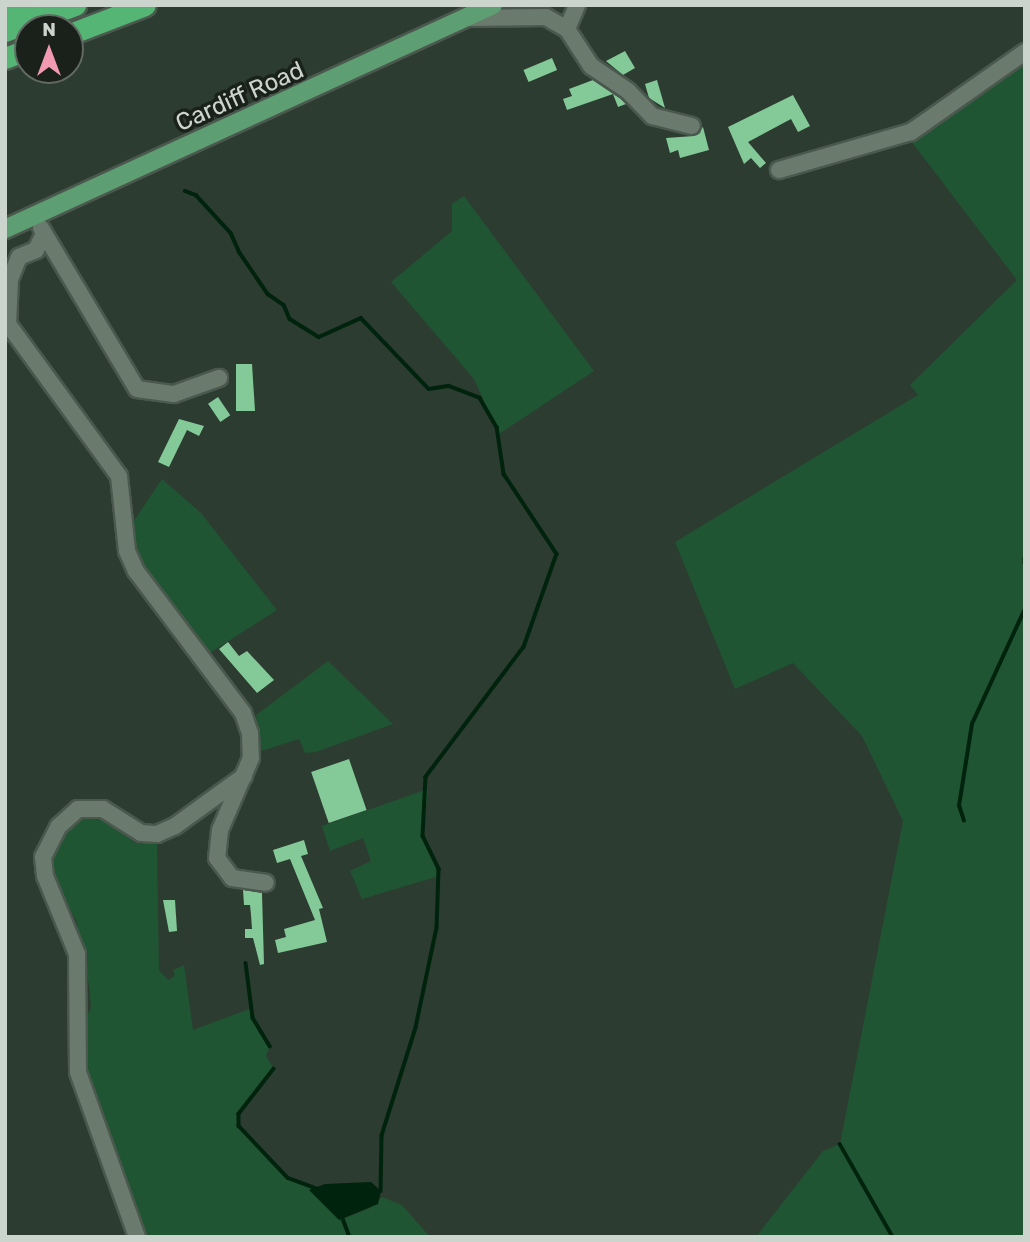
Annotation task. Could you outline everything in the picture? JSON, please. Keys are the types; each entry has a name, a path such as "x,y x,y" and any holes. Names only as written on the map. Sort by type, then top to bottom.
{"highway":[{"path":"5,14 31,5"},
{"path":"5,31 75,5"},
{"path":"84,29 145,5"}],"main road":[{"name":"Cardiff Road","path":"5,229 493,5"}],"lane":[{"path":"567,29 577,5"},
{"path":"467,18 546,17 567,29 591,66 628,91 652,116 692,126"},
{"path":"779,170 911,132 1025,52"},
{"path":"34,216 137,389 174,394 219,378"},
{"path":"44,233 36,250 19,257 10,279 6,323 119,475 131,560 243,713 251,745 246,775 220,830 217,858 232,878 266,883"},
{"path":"137,1237 78,1072 77,954 45,876 43,856 58,827 78,809 103,809 136,830 157,834 175,826 246,775"}],"shaded area":[{"path":"1025,61 1025,1237 756,1237 823,1151 840,1144 903,821 862,736 793,663 735,689 675,542 918,395 910,385 1017,280 911,141"},
{"path":"464,196 594,371 499,434 474,379 391,282 452,231 452,204"},
{"path":"162,479 201,513 277,610 205,656 133,555 129,528"},
{"path":"328,661 393,724 316,752 305,753 299,739 261,751 256,715"},
{"path":"428,789 423,836 439,876 362,899 350,871 371,861 363,838 330,851 322,826"},
{"path":"80,816 110,822 135,843 157,844 159,970 168,980 175,976 173,970 184,965 193,1030 252,1008 261,1035 270,1046 266,1056 274,1069 239,1113 239,1126 288,1178 315,1188 310,1190 343,1219 370,1208 382,1197 402,1205 430,1237 141,1237 84,1070 80,1026 91,1008 89,986 76,920 59,890 51,862 58,841"},
{"path":"371,1182 381,1191 378,1204 339,1220 309,1190 325,1184"}],"building":[{"path":"625,51 635,68 623,75 606,61"},
{"path":"552,58 557,70 529,82 523,70"},
{"path":"593,80 621,99 626,104 618,107 613,94 567,110 563,99 572,96 569,89"},
{"path":"657,80 665,108 649,98 645,84"},
{"path":"793,95 810,126 798,132 791,119 748,142 766,163 760,168 751,158 744,164 728,127"},
{"path":"703,127 709,150 680,158 678,150 670,153 666,138 694,136"},
{"path":"236,364 252,364 255,411 236,411"},
{"path":"218,397 230,415 220,422 208,404"},
{"path":"179,419 204,426 199,436 187,430 169,467 158,462"},
{"path":"228,642 239,656 247,651 274,680 257,693 219,649"},
{"path":"349,759 367,810 329,823 311,772"},
{"path":"304,840 308,854 301,856 323,908 319,909 327,942 278,953 275,940 286,937 284,929 315,920 290,859 277,863 273,850"},
{"path":"243,890 262,893 264,964 260,965 253,938 245,938 245,929 252,929 250,905 244,905"},
{"path":"163,900 175,900 177,931 169,932"}],"waterway":[{"path":"185,191 196,195 231,233 240,253 268,294 284,305 290,319 319,337 361,318 429,389 449,386 480,398 497,427 504,474 557,554 524,647 426,777 423,836 439,869 437,928 416,1028 382,1136 381,1191"},
{"path":"1025,558 1025,563"},
{"path":"964,821 959,806 972,724 1025,609"},
{"path":"246,963 253,1018 270,1046"},
{"path":"274,1069 239,1114 239,1126 288,1178 315,1188"},
{"path":"840,1144 893,1237"},
{"path":"343,1219 350,1237"}]}
